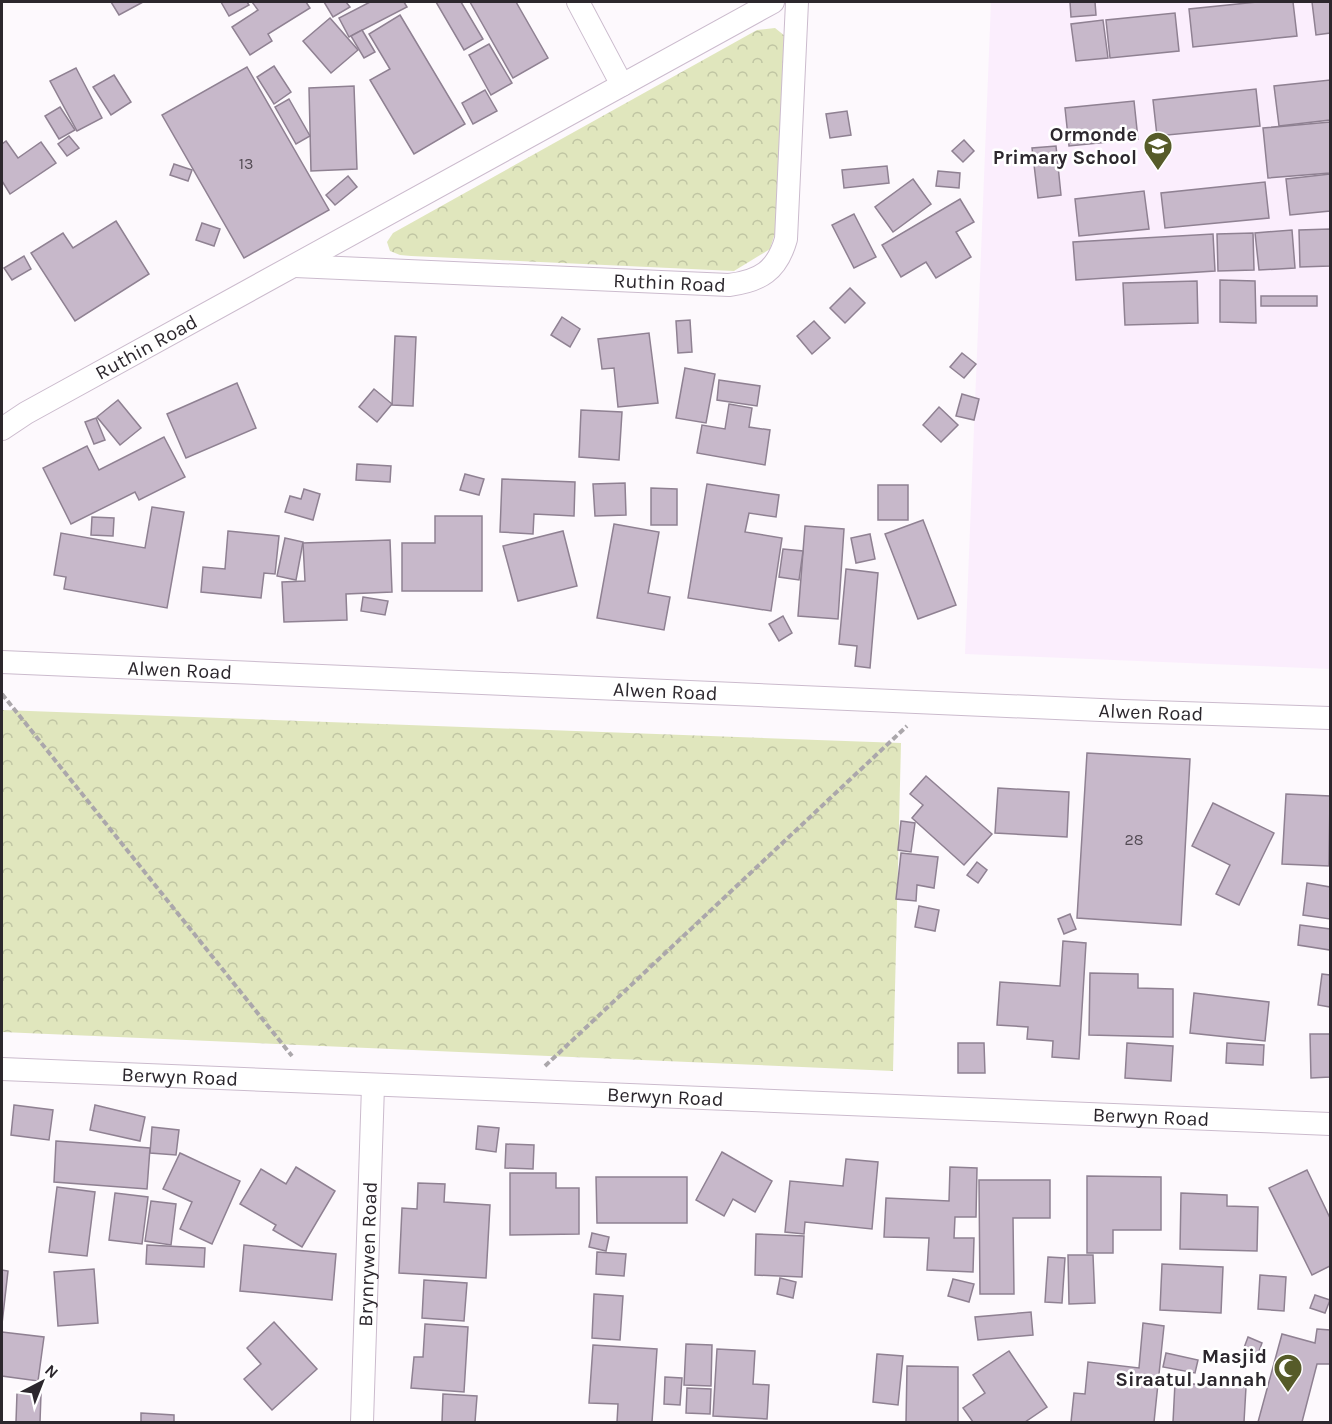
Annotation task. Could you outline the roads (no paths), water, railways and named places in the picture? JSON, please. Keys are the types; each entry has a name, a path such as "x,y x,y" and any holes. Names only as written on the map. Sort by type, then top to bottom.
{"street":[{"path":"578,2 622,85"},
{"name":"Ruthin Road","path":"2,429 26,413 773,2"},
{"name":"Ruthin Road","path":"294,266 729,285 762,276 779,258 786,239 797,2"},
{"name":"Alwen Road","path":"2,662 1330,718"},
{"name":"Berwyn Road","path":"2,1069 1330,1124"},
{"name":"Brynrywen Road","path":"362,1422 373,1086"}],"place":[{"name":"Ormonde Primary School","path":"1158,172"},
{"name":"Masjid Siraatul Jannah","path":"1288,1394"}]}
